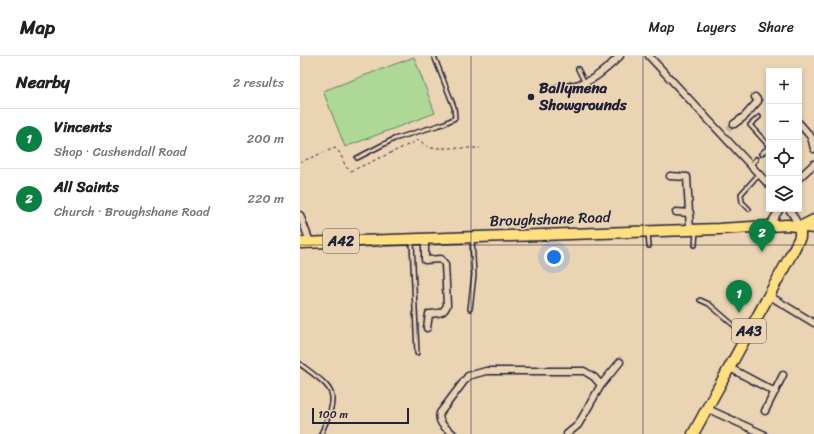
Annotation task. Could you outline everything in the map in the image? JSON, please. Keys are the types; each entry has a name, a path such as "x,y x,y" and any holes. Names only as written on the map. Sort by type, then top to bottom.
{"main road":[{"path":"800,227 814,220"},
{"name":"Broughshane Road","path":"305,243 412,238 693,230 787,225 814,228"},
{"name":"A43","path":"693,434 708,409 800,237 800,227"}],"street":[{"path":"552,89 578,86 585,83 600,75 620,56"},
{"path":"653,57 766,182"},
{"path":"734,124 745,116 758,101 755,98"},
{"path":"802,126 811,137 814,149"},
{"path":"723,134 728,129"},
{"path":"801,176 814,164"},
{"path":"670,176 688,177 690,213 693,230"},
{"path":"676,212 690,213"},
{"path":"769,226 778,212"},
{"path":"790,212 800,227"},
{"path":"300,215 305,243"},
{"path":"425,238 425,260 441,260 445,264 447,305 445,310 441,313 430,314 427,328"},
{"path":"768,295 814,323"},
{"path":"567,434 578,425 601,385 620,362"},
{"path":"730,368 775,392"},
{"path":"453,434 439,420 440,413 468,376 476,373 486,371 584,371 594,377 601,385"},
{"path":"765,411 784,375"},
{"path":"708,409 763,434"}],"lane":[{"path":"357,158 394,139 443,124 455,118 454,107 434,56"},
{"path":"578,69 585,83"},
{"path":"759,118 750,125 766,144"},
{"path":"761,154 766,150"},
{"path":"750,165 756,159"},
{"path":"749,210 740,199 741,194 759,174"},
{"path":"693,230 695,245"},
{"path":"648,231 649,246"},
{"path":"470,309 474,275 472,237"},
{"path":"412,238 417,353"},
{"path":"700,300 709,304 746,336"},
{"path":"300,364 322,380 329,387 332,394 332,409 320,434"}],"path":[{"path":"300,162 335,148 340,151 347,170 351,172 419,140 429,148 480,148"}],"green space":[{"path":"414,57 435,113 345,147 323,91"}],"tunnel":[{"path":"728,129 734,124"}],"place":[{"name":"Ballymena Showgrounds","path":"531,97"},
{"name":"All Saints","path":"762,252"},
{"name":"Vincents","path":"739,313"}]}
